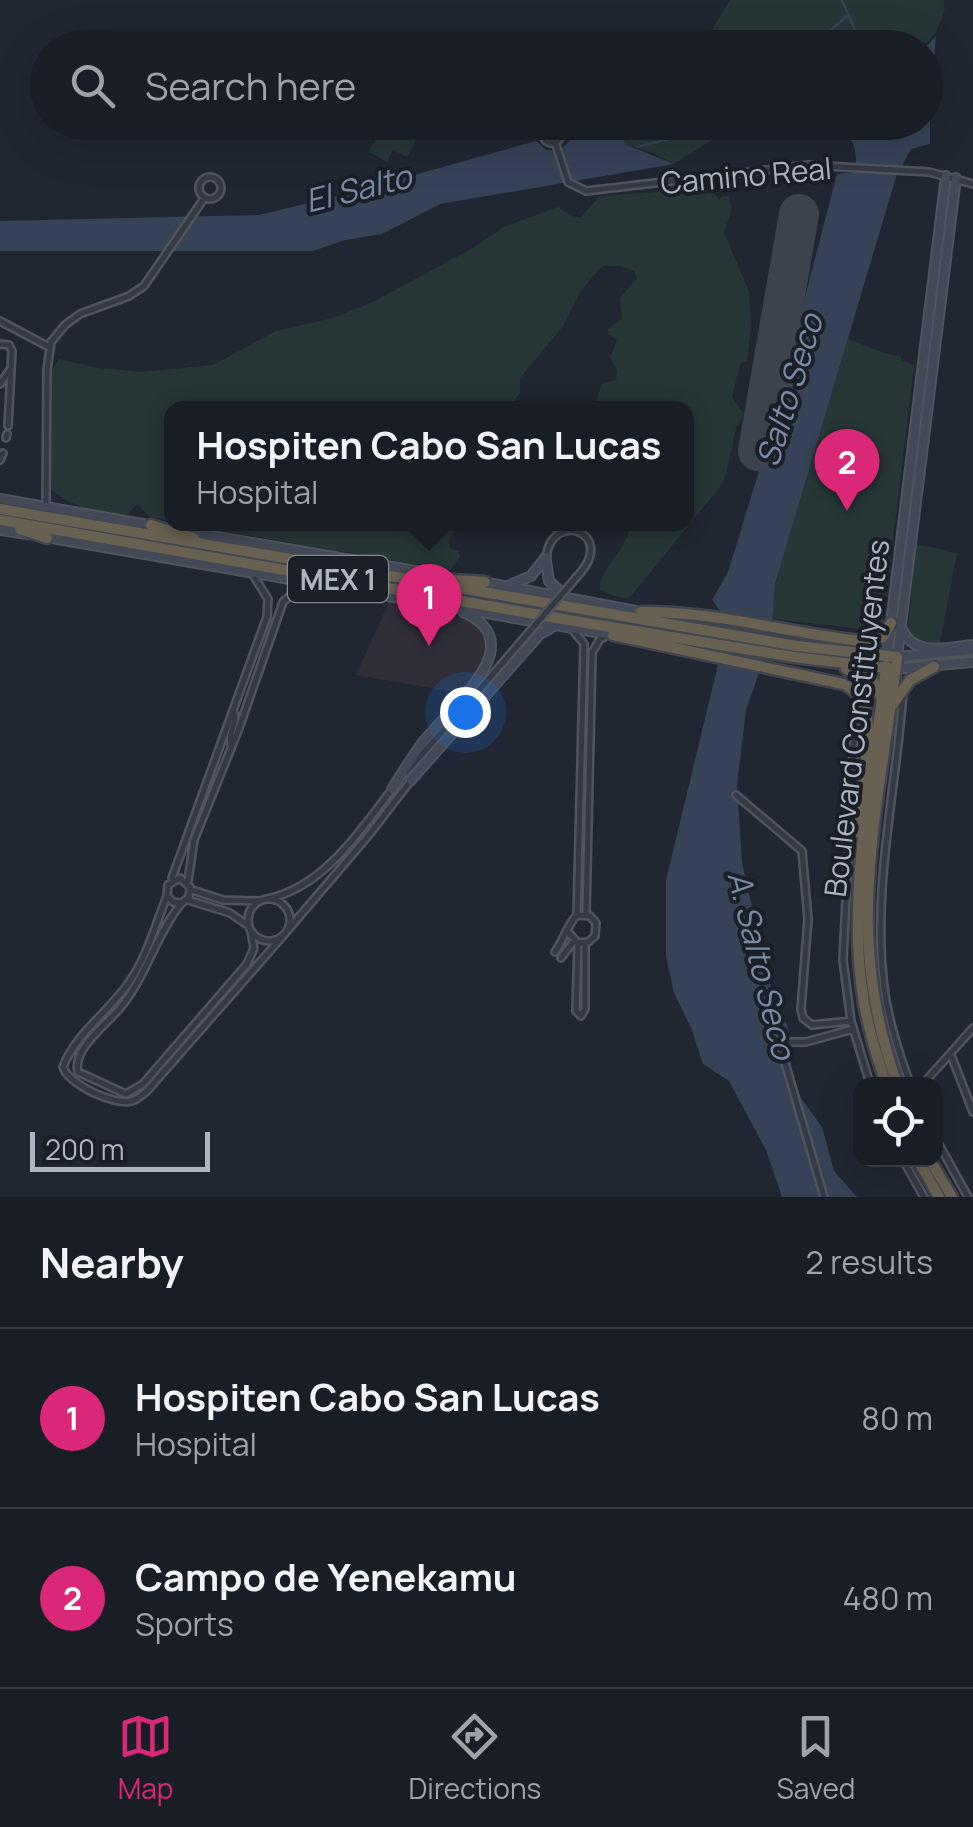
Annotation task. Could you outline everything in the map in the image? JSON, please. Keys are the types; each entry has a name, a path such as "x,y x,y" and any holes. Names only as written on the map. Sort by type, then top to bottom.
{"highway":[{"name":"MEX 1","path":"0,510 377,574 799,654 866,676 878,686 887,704"},
{"path":"0,525 47,538"},
{"name":"MEX 1","path":"0,525 640,630 677,629"},
{"path":"152,525 164,529"},
{"path":"172,531 243,552"},
{"path":"377,574 485,582"},
{"path":"454,608 507,608"},
{"path":"641,612 707,616 870,642"},
{"path":"641,612 677,629"},
{"path":"814,648 870,642 896,624"},
{"path":"611,635 640,630"},
{"path":"611,635 857,690 868,713 858,810 862,844"},
{"name":"MEX 1","path":"799,654 814,648 891,662"},
{"name":"MEX 1","path":"799,654 891,662"},
{"name":"Boulevard Constituyentes","path":"891,662 868,902 874,988 881,1032 895,1077"},
{"path":"887,704 916,676 934,667"},
{"name":"Boulevard Constituyentes","path":"884,1077 870,1033 858,921 862,844 887,704"},
{"path":"922,1167 939,1197"},
{"path":"934,1167 952,1197"}],"main road":[{"name":"Boulevard Constituyentes","path":"891,662 951,177"},
{"path":"0,499 164,527"},
{"path":"187,531 641,612"},
{"path":"47,538 611,635"},
{"path":"499,585 527,580 546,557"},
{"path":"546,557 549,581 568,597"},
{"path":"392,788 489,658 492,646 487,631 474,618 454,608"},
{"path":"896,624 920,648 973,647"},
{"path":"411,780 540,634 548,628 565,627"},
{"path":"891,662 973,647"},
{"path":"891,662 934,667 973,662"}],"street":[{"name":"Camino Real","path":"555,142 567,180 578,189 590,191 809,165 951,177 973,184"},
{"path":"213,178 221,190 215,198 205,197 200,184 213,178"},
{"path":"46,507 49,347 62,328 76,317 134,294 150,280 205,197"},
{"path":"0,322 49,347"},
{"path":"0,344 12,350 7,432"},
{"path":"0,384 10,369"},
{"path":"546,557 555,536 566,531"},
{"path":"307,583 290,592 282,602 232,746 194,840 190,895 166,926 126,1000 78,1057 76,1067 82,1076 120,1093 137,1090 247,964 254,942 249,912 264,900 292,891 318,875 581,572 592,553 589,542 574,531"},
{"path":"252,573 266,593 268,610 233,710 166,887 167,896 130,981 63,1067 72,1082 116,1100 136,1100 146,1092 368,836 411,780 434,742"},
{"path":"565,627 584,642 576,916"},
{"path":"586,914 592,653 600,638 611,635"},
{"path":"904,688 883,864 881,935 887,1005 908,1077"},
{"path":"857,690 843,960 852,1025 868,1077"},
{"path":"232,746 229,738 235,718 233,710"},
{"path":"582,766 590,768"},
{"path":"736,795 802,852 808,920 803,1018 812,1026 852,1025"},
{"path":"578,871 588,871"},
{"path":"171,881 180,878 199,894 223,900 276,900 290,918 285,934"},
{"path":"167,896 173,902 196,901 232,914 265,941 285,934"},
{"path":"554,952 569,934 570,922 576,916 586,914 594,918 598,927 595,936 579,942 560,958"},
{"path":"569,934 579,942 585,1011 580,1016 576,1011 579,942"},
{"path":"824,1197 779,1042 801,1042 852,1025"},
{"path":"930,1077 972,1032"},
{"path":"950,1056 973,1112"},
{"path":"943,1151 968,1197"},
{"path":"907,1167 924,1197"}],"shaded area":[{"path":"730,0 943,0 944,9 936,30 712,30"},
{"path":"375,140 416,140 407,157 393,150 387,162 369,152"},
{"path":"623,140 712,140 674,164"},
{"path":"700,189 714,192 719,200 729,196 731,210 724,232 749,292 747,361 740,364 732,397 744,414 736,427 720,487 694,519 694,401 596,401 602,384 616,380 617,370 610,357 617,340 608,334 608,329 622,319 620,298 637,278 634,271 621,266 602,266 580,292 563,326 520,378 520,393 513,401 164,401 164,520 149,516 137,504 126,516 86,508 51,489 52,370 59,359 142,372 213,365 276,331 333,318 371,303 504,227 558,207 571,216 581,217 600,196"},
{"path":"848,339 901,356 901,360 914,365 882,631 772,619 775,584"},
{"path":"223,531 455,531 448,542 460,557 450,570"},
{"path":"628,531 684,531 630,597 622,598 600,591 603,575"},
{"path":"916,544 957,553 940,643 919,643 908,631"},
{"path":"389,602 478,623 489,641 486,658 460,693 356,675"}],"water":[{"path":"624,140 625,144 674,164 440,204 382,234 345,240 313,251 0,251 0,221 259,215 536,141 546,150 558,151 568,143"},
{"name":"A. Salto Seco","path":"850,140 930,140 930,144 911,149 896,177 775,584 771,638 746,710 737,785 742,863 770,984 788,1027 791,1072 801,1098 822,1127 834,1171 857,1197 782,1197 766,1150 729,1081 703,1064 674,993 666,956 666,880 726,619 712,600 728,572 764,455 837,174 855,172"}],"waterway":[{"name":"Salto Seco","path":"842,0 855,30"},
{"name":"El Salto","path":"831,30 848,15"},
{"name":"El Salto","path":"637,147 665,140"}],"runway":[{"path":"758,451 799,214"}],"place":[{"name":"Campo de Yenekamu","path":"847,511"},
{"name":"Hospiten Cabo San Lucas","path":"429,646"}]}
